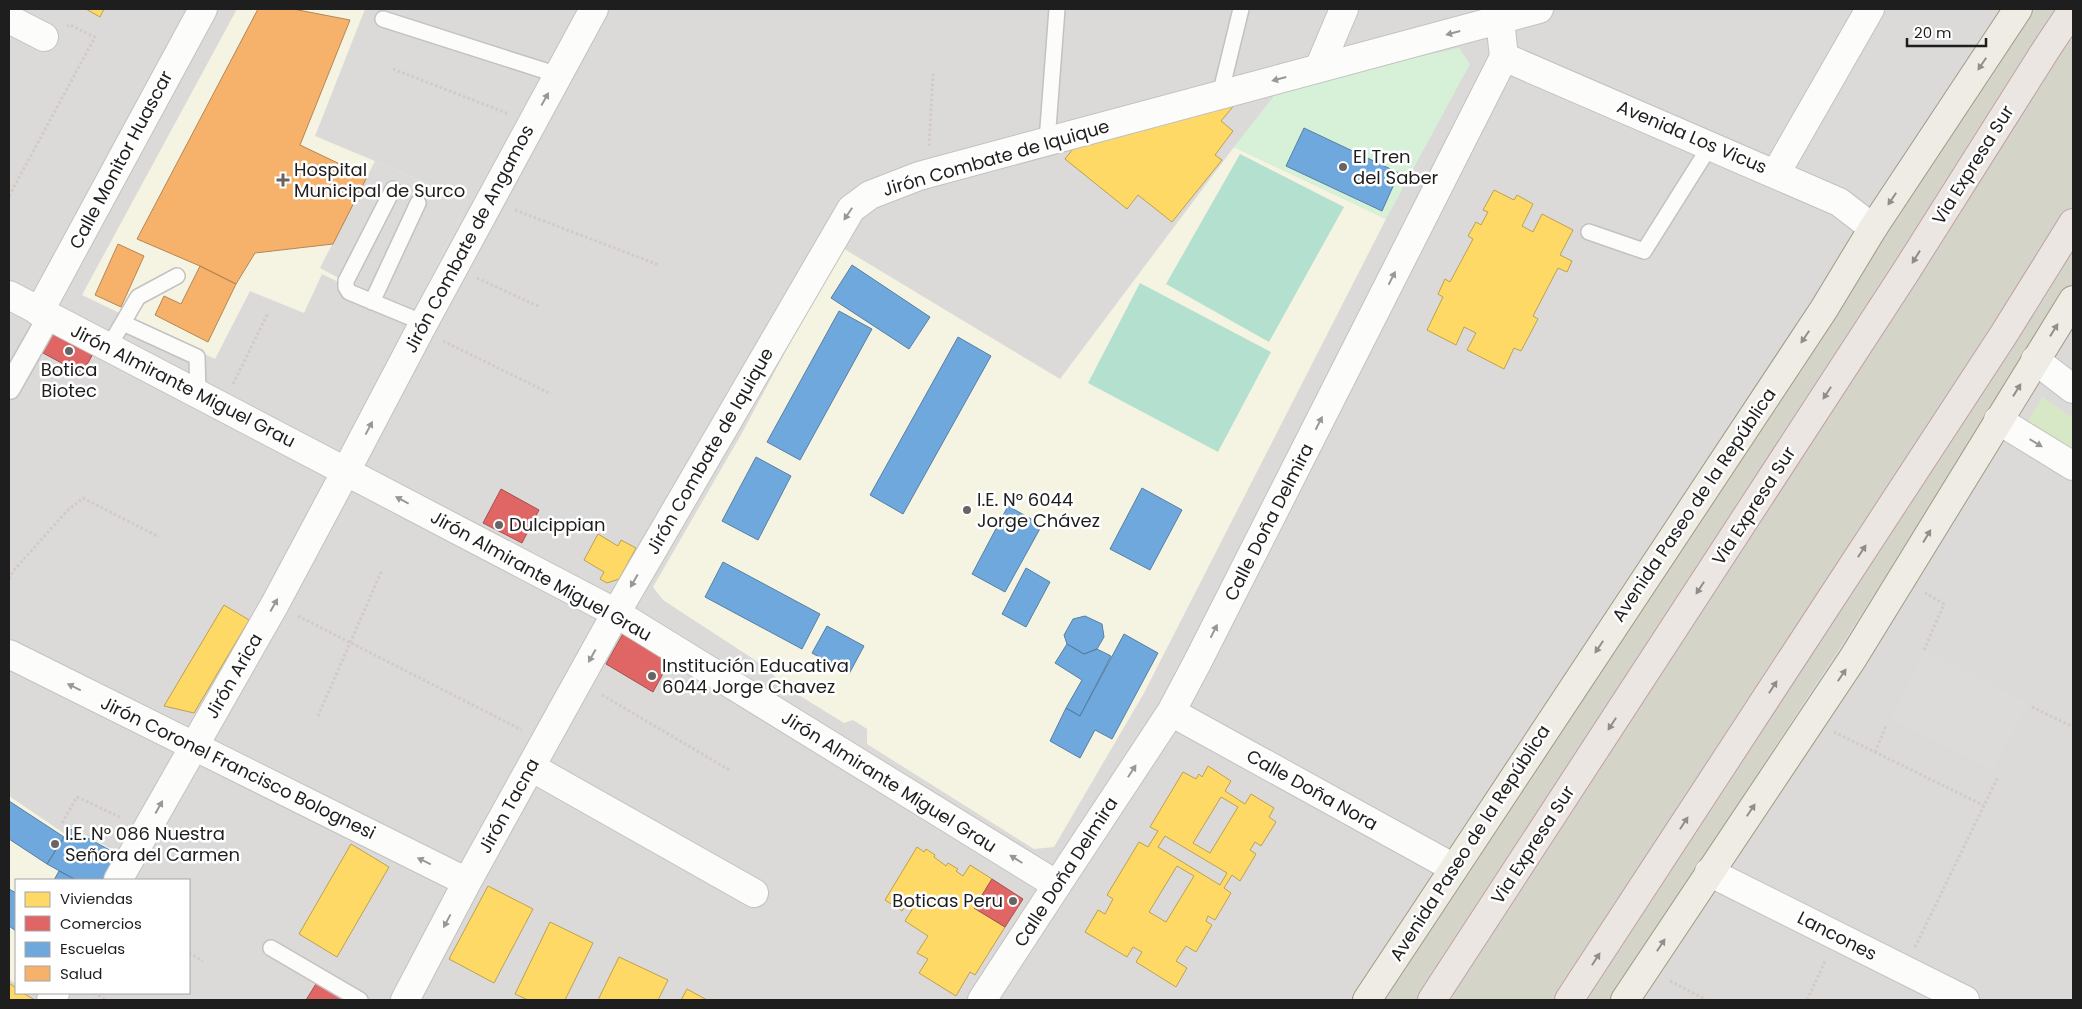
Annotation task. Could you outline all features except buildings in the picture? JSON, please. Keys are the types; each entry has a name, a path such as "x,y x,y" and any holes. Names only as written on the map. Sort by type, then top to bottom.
{"highway":[{"path":"2046,48 2063,9"},
{"name":"Via Expresa Sur","path":"1432,1000 1906,273 2046,48 2073,9"},
{"path":"1569,1000 2004,334 2073,223"}],"main road":[{"name":"Avenida Paseo de la República","path":"1367,1000 1824,309 1873,228 2018,9"},
{"path":"1625,1000 1853,658 2073,300"}],"street":[{"name":"Calle Monitor Huascar","path":"44,314 203,9"},
{"name":"Jirón Combate de Angamos","path":"346,471 454,266 594,9"},
{"path":"1319,68 1344,9"},
{"name":"Jirón Combate de Iquique","path":"616,613 850,209 870,195 928,173 1539,9"},
{"path":"1776,173 1870,9"},
{"path":"9,19 44,37"},
{"path":"1500,20 1504,57"},
{"name":"Avenida Los Vicus","path":"1504,57 1776,173 1839,202 1873,228"},
{"name":"Calle Doña Delmira","path":"982,1000 1171,712 1504,57"},
{"name":"Jirón Almirante Miguel Grau","path":"9,295 616,613 1057,885"},
{"path":"9,388 44,314"},
{"path":"2035,360 2073,389"},
{"path":"1998,420 2073,466"},
{"name":"Jirón Arica","path":"119,879 275,604 346,471"},
{"name":"Jirón Tacna","path":"405,1000 467,882 616,613"},
{"name":"Jirón Coronel Francisco Bolognesi","path":"9,654 467,882"},
{"name":"Calle Doña Nora","path":"1171,712 1454,868"},
{"path":"531,767 754,893"},
{"name":"Lancones","path":"1709,872 1965,1000"}],"lane":[{"path":"1047,141 1057,9"},
{"path":"1220,94 1241,9"},
{"path":"383,19 558,75"},
{"path":"1589,232 1644,251 1710,146"},
{"path":"392,188 346,282 346,287 349,292 422,326"},
{"path":"372,302 418,203"},
{"path":"108,348 138,297 177,276"},
{"path":"123,323 197,357 198,394"},
{"path":"271,948 360,1000"}],"path":[{"path":"9,196 95,37 70,24 44,37"},
{"path":"393,68 532,123"},
{"path":"928,173 933,74"},
{"path":"490,200 659,264"},
{"path":"454,266 540,307"},
{"path":"222,407 268,313"},
{"path":"422,326 551,394"},
{"path":"9,579 14,570 67,511 83,498 159,537"},
{"path":"318,716 382,570"},
{"path":"1923,592 1944,604 1924,650"},
{"path":"275,604 545,742"},
{"path":"578,681 731,771"},
{"path":"2032,707 2073,727"},
{"path":"1812,720 1983,805"},
{"path":"1875,752 1886,726"},
{"path":"1904,970 1998,777"},
{"path":"62,823 77,797 147,830"},
{"path":"1806,1000 1829,952"},
{"path":"190,954 203,961"},
{"path":"1669,981 1707,1000"}],"shaded area":[{"path":"9,9 2073,9 2073,1000 9,1000"},
{"name":"Hospital Municipal de Surco","path":"237,9 365,9 315,136 468,200 412,318 322,274 304,313 250,291 215,359 82,295"},
{"path":"2035,9 2073,9 2073,284 2000,401 1610,1000 1380,1000"},
{"name":"I.E. N° 6044 Jorge Chávez","path":"1234,147 1386,219 1144,693 1054,847 1034,849 867,744 867,729 853,720 844,723 789,689 761,664 663,600 653,587 742,433 841,247 1060,379"},
{"path":"375,161 468,200 412,318 320,268"},
{"path":"1926,651 2028,703 1993,771 1892,719"},
{"name":"I.E. N° 086 Nuestra Señora del Carmen","path":"9,796 65,834 70,827 119,853 106,879 15,879 15,983 9,979"}],"green space":[{"path":"1459,48 1470,64 1386,219 1234,147 1281,87"},
{"path":"1240,154 1344,207 1269,342 1166,284"},
{"path":"1140,283 1271,352 1218,452 1088,383"},
{"path":"2042,397 2073,418 2073,458 2024,428"}],"place":[{"name":"El Tren del Saber","path":"1343,167"},
{"name":"Hospital Municipal de Surco","path":"283,180"},
{"name":"Botica Biotec","path":"69,351"},
{"name":"I.E. N° 6044 Jorge Chávez","path":"967,510"},
{"name":"Dulcippian","path":"499,525"},
{"name":"Institución Educativa 6044 Jorge Chavez","path":"652,676"},
{"name":"I.E. N° 086 Nuestra Señora del Carmen","path":"55,844"},
{"name":"Boticas Peru","path":"1013,901"}]}
